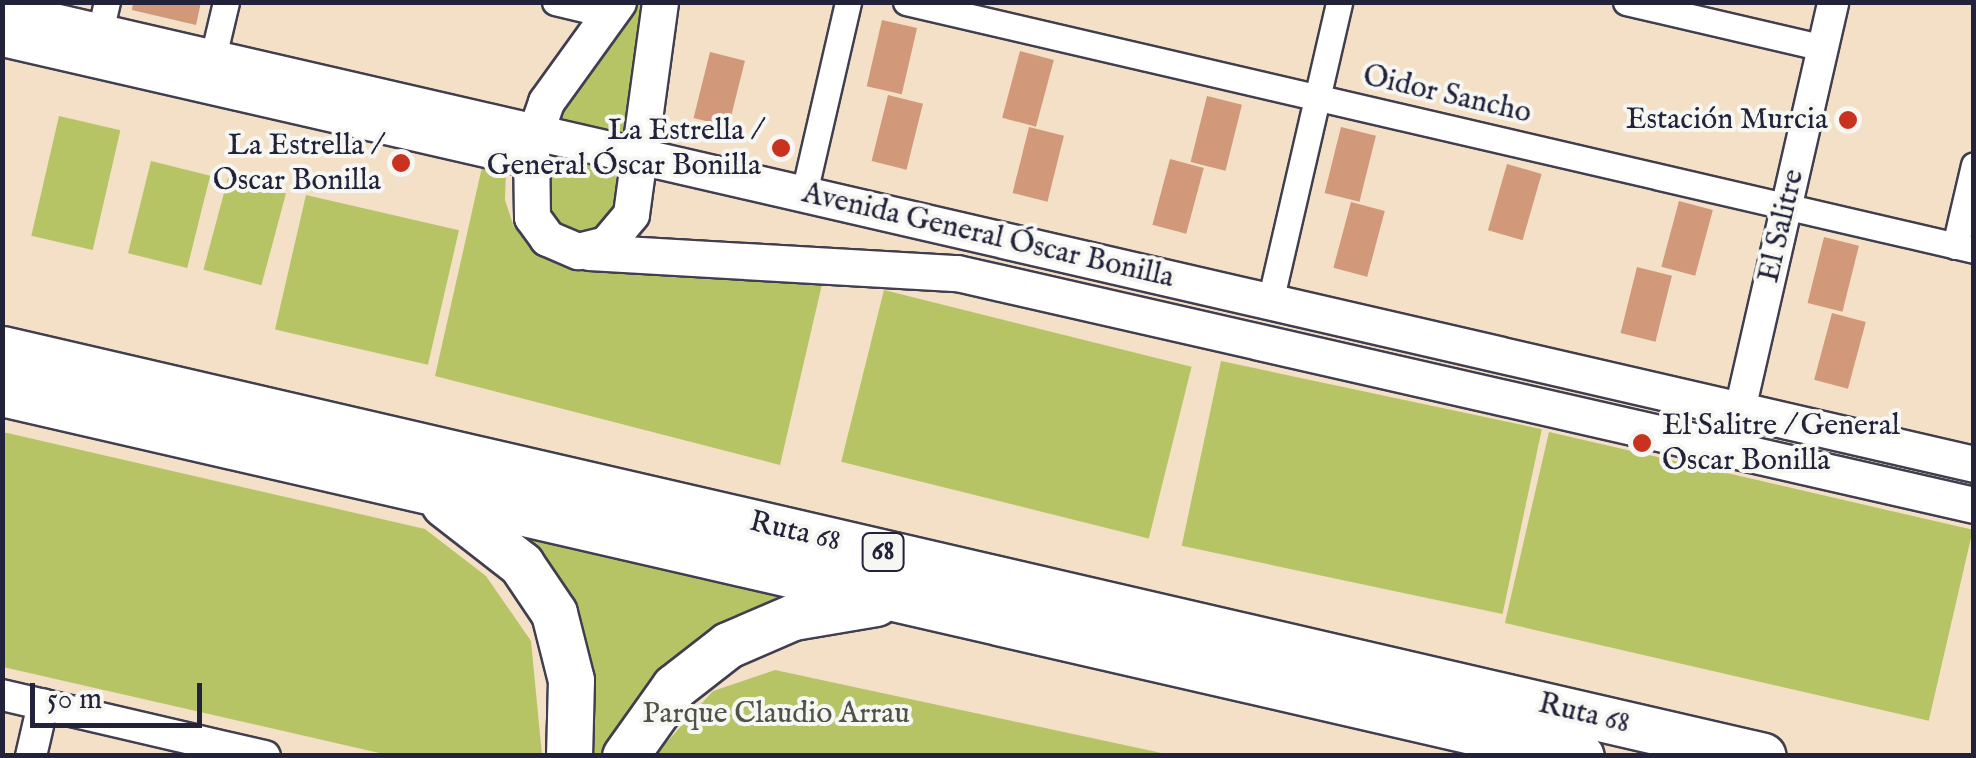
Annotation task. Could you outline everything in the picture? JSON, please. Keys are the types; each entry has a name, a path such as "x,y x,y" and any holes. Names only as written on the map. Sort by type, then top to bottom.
{"highway":[{"name":"Ruta 68","path":"2,350 1763,756"},
{"name":"Ruta 68","path":"2,392 1581,756"},
{"path":"416,488 477,526 537,583 568,659 571,748"},
{"path":"626,756 674,687 744,636 818,611 912,601"}],"main road":[{"path":"613,9 532,145 530,208 540,231 563,247 588,252 626,224 642,156 660,2"},
{"name":"Avenida General Óscar Bonilla","path":"2,10 103,17 213,58 532,145"},
{"name":"Avenida General Óscar Bonilla","path":"2,38 532,145 642,156 1974,464"},
{"name":"Avenida General Óscar Bonilla","path":"588,252 863,262 957,273 1974,506"}],"street":[{"path":"213,58 226,2"},
{"path":"555,2 613,9"},
{"path":"804,194 848,2"},
{"name":"Oidor Sancho","path":"906,2 1964,248"},
{"path":"1270,302 1339,2"},
{"path":"1626,2 1823,48"},
{"name":"El Salitre","path":"1731,450 1834,2"},
{"path":"1964,248 1974,166"},
{"path":"4,702 43,704 265,756"},
{"path":"31,756 43,704"}],"green space":[{"path":"634,3 648,4 635,136 553,116"},
{"path":"59,116 120,130 93,250 31,236"},
{"path":"583,158 610,169 621,196 610,223 583,234 556,223 545,196 556,169"},
{"path":"151,161 210,176 187,268 128,253"},
{"path":"482,167 506,171 505,200 514,227 533,250 559,265 823,280 780,465 435,376"},
{"path":"228,178 286,194 261,285 203,270"},
{"path":"306,195 459,230 428,365 275,329"},
{"path":"884,290 1192,367 1149,538 841,462"},
{"path":"1221,361 1542,429 1503,614 1182,546"},
{"path":"3,432 425,529 486,576 531,641 542,755 388,755 3,667"},
{"path":"1549,432 1973,530 1929,721 1505,623"},
{"path":"506,529 801,598 614,755 584,755"},
{"name":"Parque Claudio Arrau","path":"775,670 1171,755 654,756 713,691"}],"building":[{"path":"133,2 201,2 196,25 132,10"},
{"path":"882,20 917,28 902,94 867,86"},
{"path":"1020,51 1054,60 1036,127 1002,118"},
{"path":"710,52 745,61 728,127 694,118"},
{"path":"888,95 923,104 906,170 872,161"},
{"path":"1207,96 1242,105 1225,171 1191,162"},
{"path":"1029,127 1064,136 1047,202 1013,193"},
{"path":"1341,127 1376,136 1359,202 1325,193"},
{"path":"1170,159 1204,168 1186,234 1152,225"},
{"path":"1507,164 1542,174 1523,240 1488,230"},
{"path":"1679,201 1713,210 1695,276 1661,267"},
{"path":"1351,202 1385,211 1367,277 1333,268"},
{"path":"1824,237 1859,246 1842,312 1808,303"},
{"path":"1637,267 1672,276 1655,342 1621,333"},
{"path":"1832,313 1866,322 1848,389 1814,380"}],"place":[{"name":"Estación Murcia","path":"1848,120"},
{"name":"La Estrella / General Óscar Bonilla","path":"781,148"},
{"name":"La Estrella / Oscar Bonilla","path":"401,163"},
{"name":"El Salitre / General Oscar Bonilla","path":"1642,443"}]}
